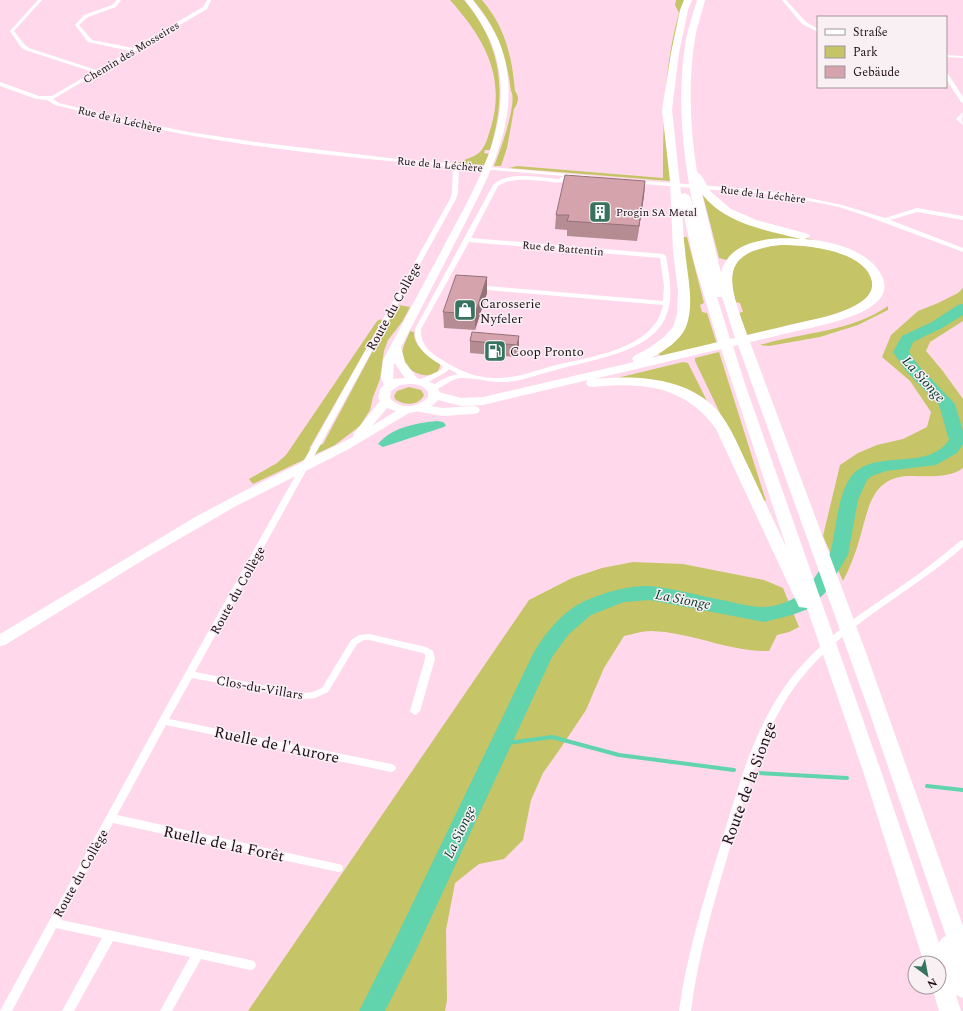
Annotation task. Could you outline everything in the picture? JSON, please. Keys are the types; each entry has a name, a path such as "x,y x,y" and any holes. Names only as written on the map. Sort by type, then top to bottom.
{"highway":[{"path":"390,385 387,378 388,363 484,180 495,152 503,124 506,83 500,57 491,32 469,0"},
{"path":"600,373 632,362 654,351 673,336 682,319 684,291 679,251 675,182 667,110 675,53 684,10 688,0"},
{"path":"693,0 680,52 676,89 678,152 684,191 695,242 753,428 910,830 963,988"},
{"path":"701,0 691,34 686,70 685,110 689,159 698,205 720,295 805,558 963,956"},
{"path":"396,348 399,362 417,381 434,392 456,402 477,402 600,373 835,322 869,310 884,295 886,286 883,277 869,260 846,248 759,224 726,210 704,191 689,159"},
{"path":"764,337 838,316 863,306 873,298 878,290 878,280 875,274 862,261 838,249 810,243 787,242 763,244 743,252 731,261 725,276 725,284 741,336 765,406 805,558"},
{"path":"417,381 405,381 390,385 384,393 386,402 394,407 407,409 420,408 442,412 469,411 578,386 700,352"},
{"path":"578,386 622,381 654,384 686,394 706,408 716,418 805,558"},
{"path":"420,408 429,404 434,392"},
{"path":"354,441 369,424 376,411 386,402"},
{"path":"0,641 231,502 354,441 407,409"},
{"path":"841,651 843,686 932,955"},
{"path":"945,995 950,1011"}],"street":[{"path":"40,0 13,29 13,33 21,44 27,49 96,72"},
{"path":"119,0 114,6 86,16 77,25 90,41 134,50"},
{"name":"Chemin des Mosseires","path":"49,99 205,8 209,0"},
{"path":"784,0 804,23 817,30"},
{"path":"947,56 963,57"},
{"path":"947,77 963,101"},
{"name":"Rue de la Léchère","path":"0,84 38,98 49,99 57,104 128,122 205,137 302,151 597,178"},
{"path":"963,114 959,119 963,123"},
{"name":"Route du Collège","path":"6,1011 163,721 453,199 455,193 456,166"},
{"path":"465,375 447,366 422,347 418,342 418,329 496,185 499,182 516,178 560,181 564,179 566,175"},
{"name":"Rue de la Léchère","path":"627,181 779,195 818,201 885,220 963,250"},
{"path":"885,220 917,210 963,218"},
{"name":"Rue de Battentin","path":"434,392 448,378 465,375 492,380 514,379 612,352 638,341 653,331 661,320 667,303 668,292 662,256 467,240"},
{"path":"442,284 450,285"},
{"path":"465,286 667,303"},
{"path":"417,381 444,371 447,366"},
{"name":"Route de la Sionge","path":"685,1011 695,955 712,889 751,765 763,733 782,695 806,666 836,637 943,561 963,543"},
{"name":"Clos-du-Villars","path":"190,674 303,696 314,695 325,690 354,642 362,637 369,637 426,650 430,653 430,659 415,711"},
{"name":"Ruelle de l'Aurore","path":"163,721 391,768"},
{"name":"Ruelle de la Forêt","path":"111,818 338,868"},
{"path":"53,923 250,965"},
{"path":"68,1011 110,936"},
{"path":"166,1011 198,954"}],"green space":[{"path":"450,0 464,0 477,17 487,35 494,53 498,71 500,90 499,109 490,150 485,150 484,153 489,154 484,165 458,163 475,156 484,147 487,141 495,108 496,91 494,74 482,43 462,14"},
{"path":"473,0 482,0 490,10 502,31 512,66 515,91 518,98 514,109 507,148 501,166 494,166 507,127 513,97 507,66 499,42 488,20"},
{"path":"676,0 686,0 671,70 670,181 509,168 517,166 663,178 665,94 670,53 679,13 675,5"},
{"path":"702,192 706,196 769,229 826,243 771,241 727,260 719,258"},
{"path":"682,237 687,237 704,303 700,305 702,312 707,313 717,344 661,356 657,353 682,329"},
{"path":"789,244 804,244 841,253 858,262 871,276 873,287 868,297 857,305 843,311 748,337 739,313 743,312 740,303 736,302 732,283 733,269 739,259 748,252 760,248"},
{"path":"963,288 963,321 930,342 926,351 963,399 963,468 951,474 896,478 886,482 878,489 868,508 856,551 843,581 823,536 840,465 858,453 877,445 903,439 927,427 931,412 910,381 882,357 891,335 918,311 958,293"},
{"path":"399,305 410,307 402,322 388,340 384,351 380,379 370,410 360,426 335,445 253,484 249,479 277,463 286,455 377,321 381,319 382,321 309,449 323,444 395,309"},
{"path":"888,306 888,310 858,325 820,337 769,346 760,345 843,326 874,315"},
{"path":"410,331 414,332 419,347 440,364 438,370 434,374 428,375 414,372 408,368 404,362 402,352"},
{"path":"719,352 766,501 762,501 695,361 695,358"},
{"path":"683,362 688,363 709,405 702,401 617,378"},
{"path":"409,387 421,390 424,395 422,399 415,403 406,404 395,399 394,396 397,391"},
{"path":"633,562 683,564 764,580 783,588 799,627 789,632 777,635 769,651 739,648 666,632 648,631 624,636 604,668 586,710 543,773 531,800 523,840 504,859 479,864 455,883 446,930 447,1000 445,1011 248,1011 529,600 572,578 602,568"}],"shaded area":[{"path":"437,421 443,422 446,425 444,427 383,447 378,444 390,434 405,427"}],"building":[{"name":"Progin SA Metal","path":"565,175 645,181 639,226 567,221 569,215 556,215"},
{"path":"456,275 487,277 475,314 443,312"},
{"path":"472,332 519,336 517,345 470,341"}],"waterway":[{"name":"La Sionge","path":"372,1011 403,950 543,654 562,629 584,610 623,595 650,593 764,615 801,604 818,588 839,555 849,500 860,477 866,472 883,466 930,461 951,449 957,440 947,404 912,368 901,352 907,339 937,325 963,308"},
{"path":"501,744 552,737 619,755 734,770"},
{"path":"758,773 847,778"},
{"path":"927,786 963,790"}],"place":[{"name":"Progin SA Metal","path":"600,212"},
{"name":"Carosserie Nyfeler","path":"465,310"},
{"name":"Coop Pronto","path":"495,351"}]}
